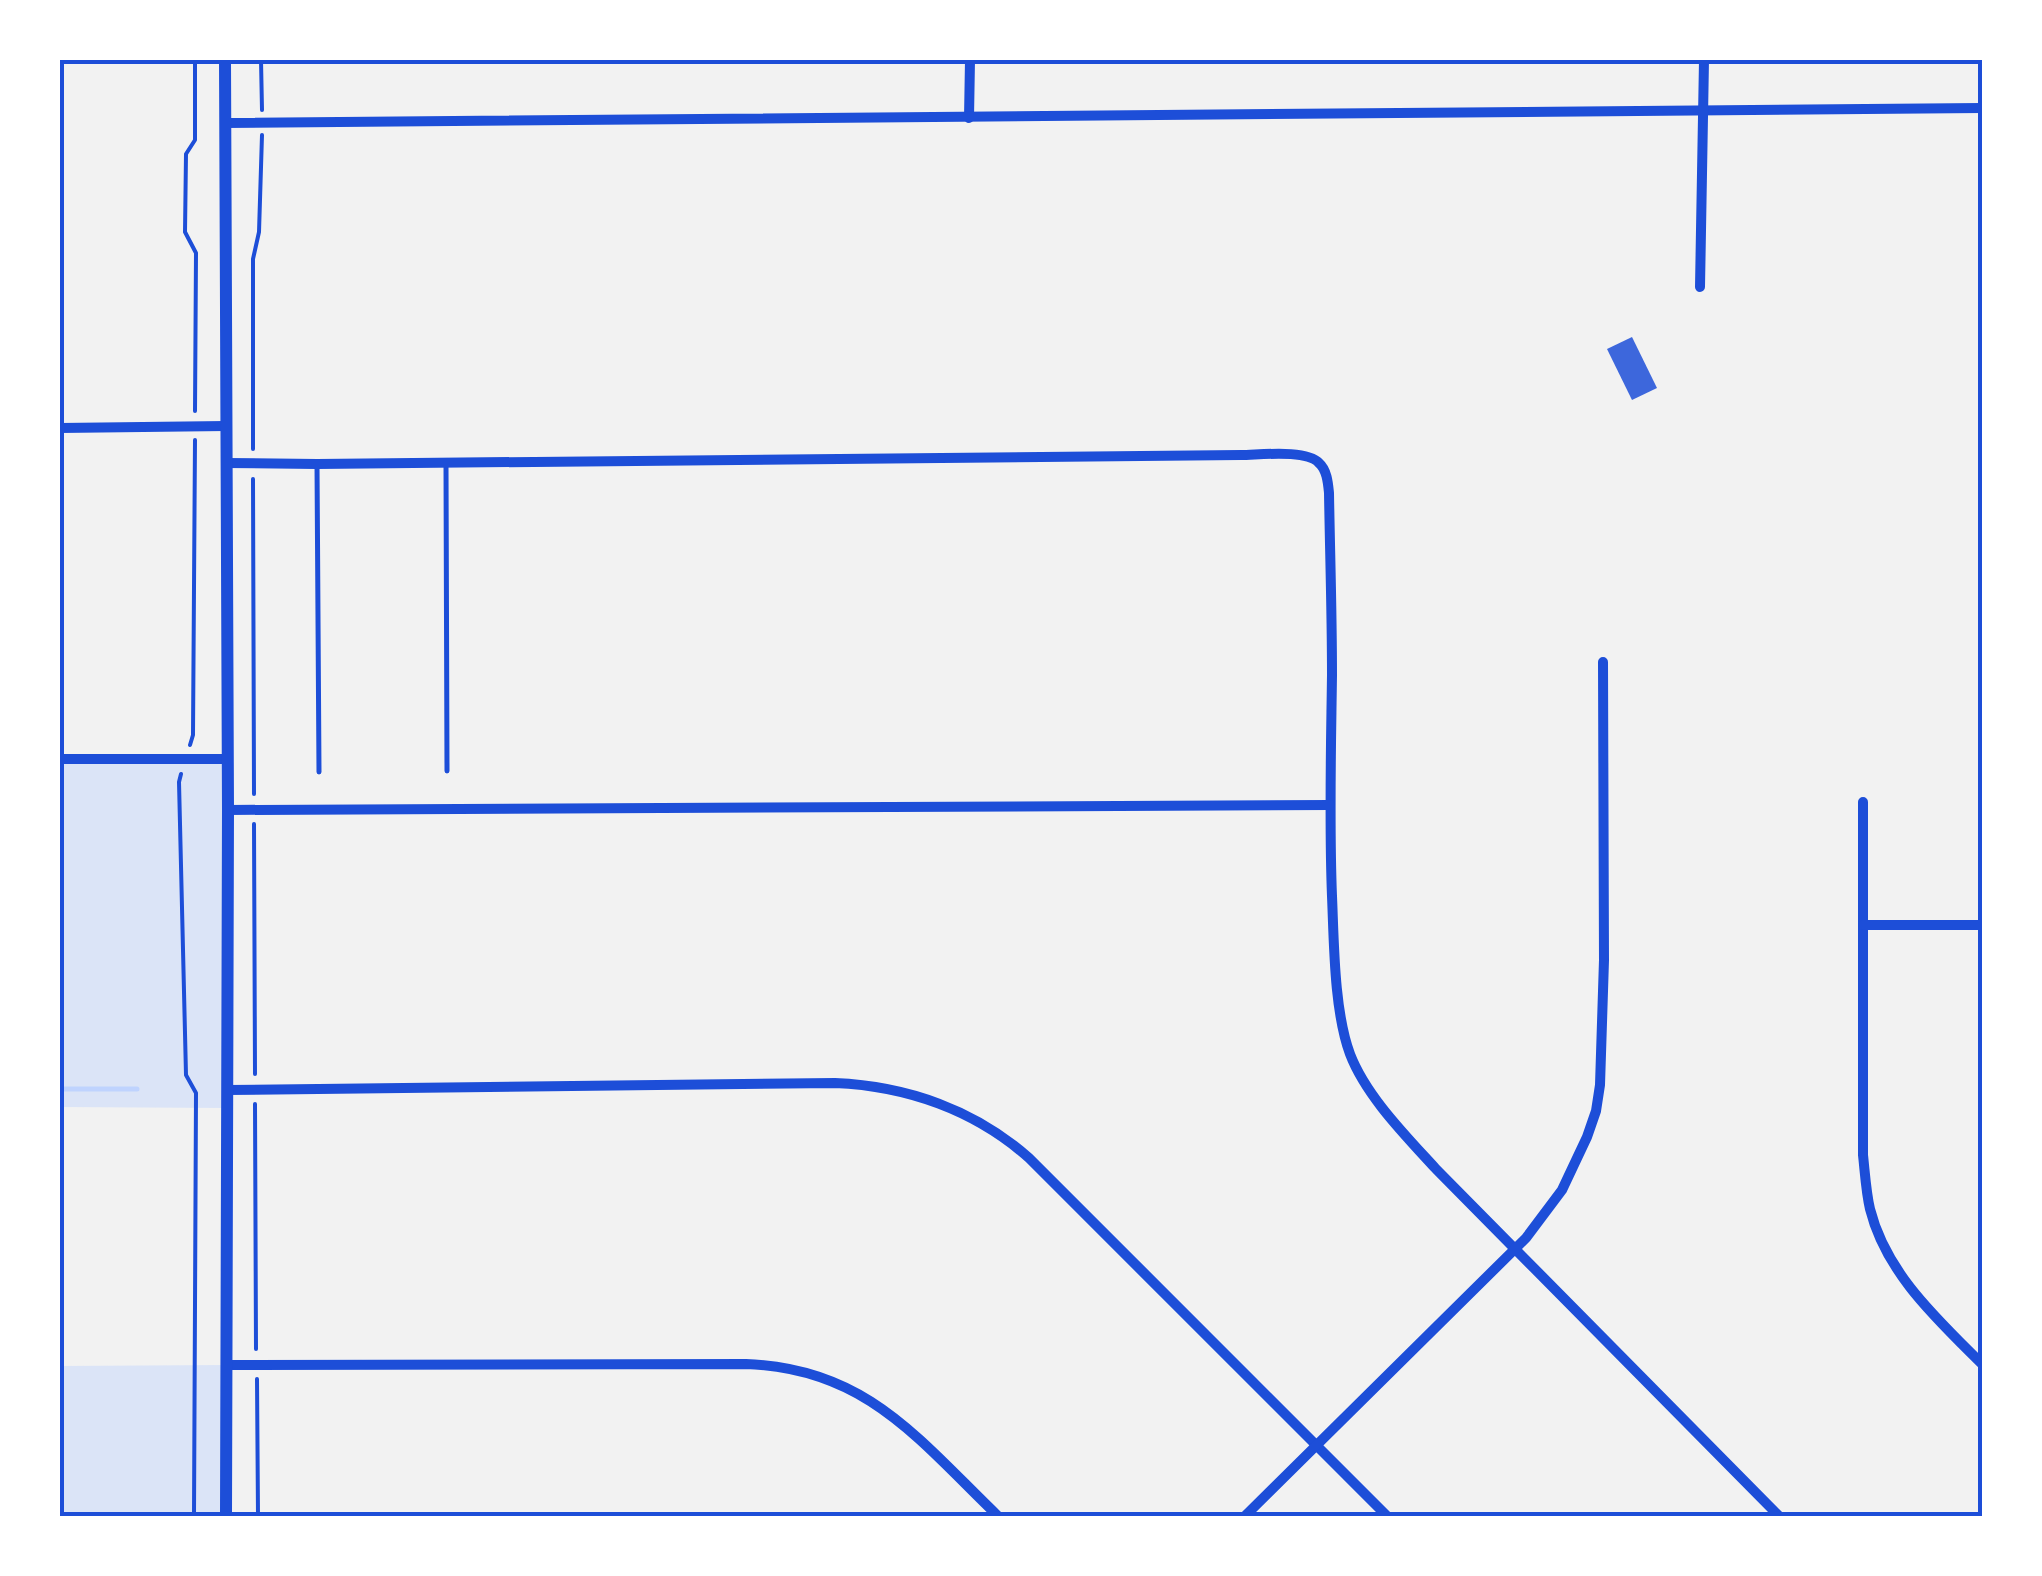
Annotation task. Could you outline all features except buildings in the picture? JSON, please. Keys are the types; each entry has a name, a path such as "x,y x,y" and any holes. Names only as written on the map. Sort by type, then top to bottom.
{"street":[{"path":"225,60 226,1516"},
{"path":"970,60 970,116"},
{"path":"1700,288 1704,60"},
{"path":"225,123 1982,108"},
{"path":"60,428 226,426"},
{"path":"226,463 1298,454 1314,458 1328,479 1330,507 1334,955 1343,1029 1351,1055 1391,1118 1436,1169 1780,1516"},
{"path":"1246,1516 1526,1238 1562,1190 1587,1138 1600,1084 1604,960 1603,662"},
{"path":"60,758 227,759"},
{"path":"1863,802 1863,1156 1870,1208 1882,1243 1902,1279 1982,1364"},
{"path":"228,810 1330,805"},
{"path":"1863,925 1982,925"},
{"path":"227,1090 836,1083 916,1094 966,1116 1016,1146 1387,1516"},
{"path":"226,1365 728,1364 800,1370 856,1391 887,1412 998,1516"}],"lane":[{"path":"446,462 447,771"},
{"path":"317,464 319,772"}],"path":[{"path":"194,60 195,140 186,154 185,232 196,253 193,736 179,782 186,1075 196,1093 194,1516"},
{"path":"258,1516 252,259 259,232 263,164 261,60"}],"shaded area":[{"path":"60,759 227,759 227,1108 60,1107"},
{"path":"226,1365 226,1516 60,1516 60,1366"}],"waterway":[{"path":"60,1089 137,1089"}]}
